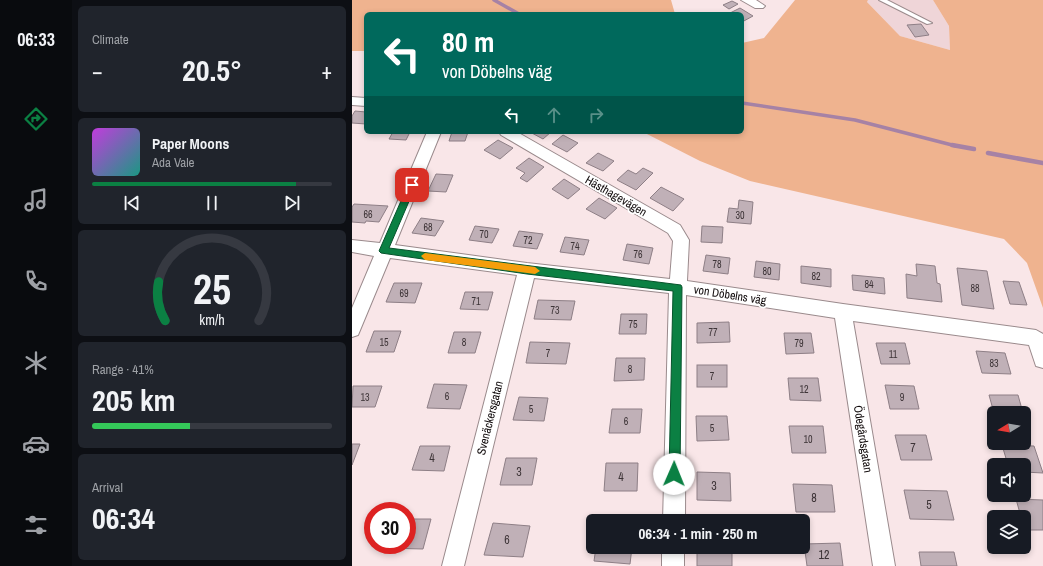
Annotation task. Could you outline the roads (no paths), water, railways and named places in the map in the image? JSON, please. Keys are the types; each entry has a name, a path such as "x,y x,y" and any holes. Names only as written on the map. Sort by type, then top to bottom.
{"street":[{"path":"747,0 759,6"},
{"path":"352,101 364,102"},
{"path":"352,329 433,134"},
{"name":"Hästhagevägen","path":"509,134 674,229 681,240 678,287 674,514"},
{"name":"von Döbelns väg","path":"352,246 527,270 678,287 842,312 1036,338 1043,360"},
{"name":"Svenäckersgatan","path":"453,566 527,270"},
{"name":"Ödegårdsgatan","path":"842,312 884,566"},
{"path":"673,554 673,566"}],"lane":[{"path":"882,0 929,23"}],"waterway":[{"path":"494,0 515,12"},
{"path":"744,103 855,120 952,145"},
{"path":"952,145 974,149"},
{"path":"988,153 1043,163"}]}
